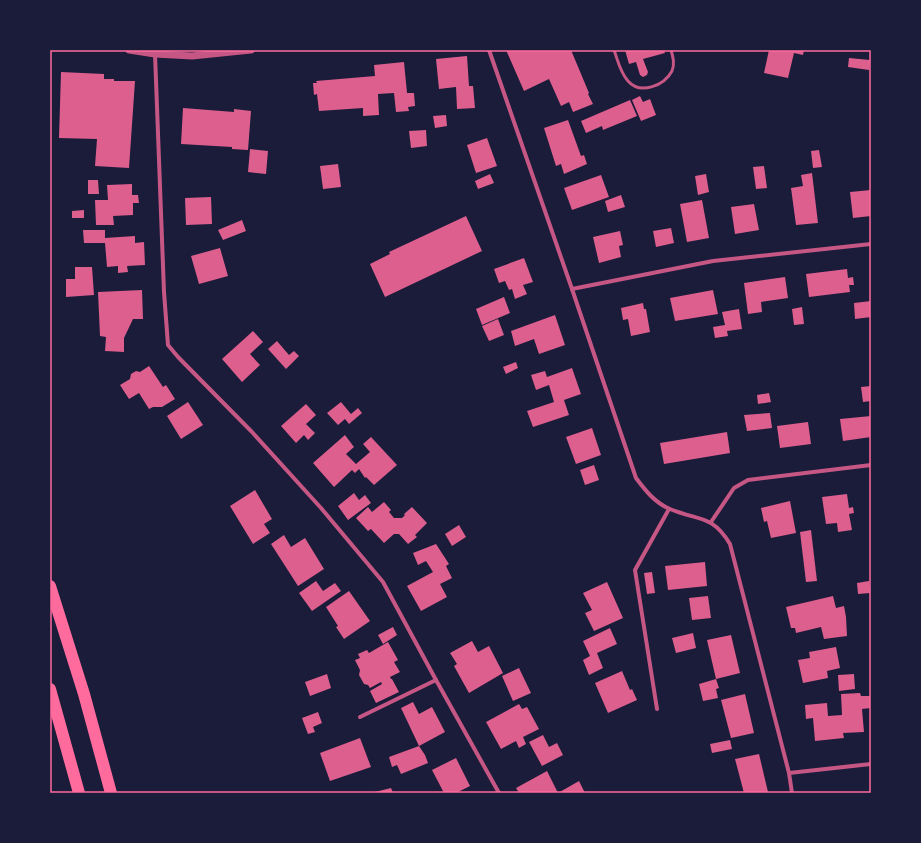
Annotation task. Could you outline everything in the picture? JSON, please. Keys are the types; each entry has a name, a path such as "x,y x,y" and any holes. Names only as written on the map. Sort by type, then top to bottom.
{"highway":[{"path":"50,586 84,694 111,793"},
{"path":"50,689 79,793"}],"street":[{"path":"129,50 155,54 192,56 251,50"},
{"path":"489,50 636,478 648,495 669,509 711,522 723,532 730,544 789,774 792,793"},
{"path":"155,54 164,292 168,345 252,432 326,514 383,582 499,793"},
{"path":"572,289 713,261 871,244"},
{"path":"711,522 734,488 748,480 871,465"},
{"path":"657,709 635,570 669,509"},
{"path":"360,717 436,680"},
{"path":"789,774 871,764"}],"lane":[{"path":"614,50 621,72 629,82 640,88 652,88 664,80 672,71 674,59 671,50"}],"building":[{"path":"506,50 571,50 593,104 573,112 569,102 561,106 549,79 524,91"},
{"path":"625,50 664,50 665,53 643,59 648,72 647,75 643,77 640,75 636,62 629,64"},
{"path":"769,50 804,50 803,55 794,53 788,78 764,73"},
{"path":"467,56 469,86 473,86 475,108 457,109 456,87 439,89 436,59"},
{"path":"849,58 870,60 869,70 848,67"},
{"path":"404,62 407,93 414,93 415,106 408,107 409,111 396,112 394,93 378,94 379,115 363,116 363,108 319,111 317,94 314,95 313,83 317,83 316,81 375,76 374,65"},
{"path":"61,72 104,74 104,79 114,79 114,81 135,81 129,168 95,166 97,139 59,138"},
{"path":"640,96 643,102 650,99 656,115 641,121 632,100"},
{"path":"630,100 637,116 603,130 602,126 586,133 581,121"},
{"path":"183,108 234,112 234,109 251,111 248,150 232,149 232,147 181,144"},
{"path":"446,115 447,126 435,128 433,116"},
{"path":"568,120 581,156 584,155 587,164 564,174 561,164 556,166 544,128"},
{"path":"426,130 427,146 411,148 409,131"},
{"path":"487,138 497,166 476,173 467,145"},
{"path":"250,149 268,151 266,174 248,172"},
{"path":"819,150 822,167 813,168 811,151"},
{"path":"338,164 341,187 323,189 320,166"},
{"path":"764,166 767,188 756,189 753,167"},
{"path":"812,173 818,223 796,225 791,188 803,186 801,175"},
{"path":"490,174 494,183 478,189 475,181"},
{"path":"706,174 709,192 698,195 695,176"},
{"path":"601,175 609,197 572,210 564,188"},
{"path":"88,180 98,180 99,194 88,194"},
{"path":"132,184 132,195 138,195 139,203 133,203 133,215 113,216 114,225 96,225 95,200 108,200 107,185"},
{"path":"871,190 871,216 853,218 850,192"},
{"path":"621,195 625,207 608,212 605,201"},
{"path":"211,197 212,224 186,225 185,198"},
{"path":"702,200 709,238 687,242 680,204"},
{"path":"754,204 759,230 735,234 731,207"},
{"path":"84,210 84,218 72,218 72,211"},
{"path":"466,216 482,251 385,297 370,264 390,254 389,252"},
{"path":"242,220 246,231 223,240 218,230"},
{"path":"671,228 674,243 656,247 653,231"},
{"path":"83,230 105,230 105,238 135,236 135,243 144,242 145,265 127,266 128,272 118,273 118,266 107,267 105,243 84,243"},
{"path":"620,231 623,245 619,246 621,257 599,263 593,237"},
{"path":"220,248 228,276 199,284 191,256"},
{"path":"524,258 533,282 523,285 527,294 515,299 512,289 509,290 505,281 499,283 494,269"},
{"path":"75,267 92,267 94,295 66,297 66,279 75,279"},
{"path":"847,269 848,278 853,277 854,285 849,285 850,292 809,297 806,274"},
{"path":"785,277 788,298 761,302 762,312 748,314 744,283"},
{"path":"142,290 143,319 133,319 124,338 124,352 105,351 106,337 100,336 98,292"},
{"path":"713,290 718,314 675,321 670,298"},
{"path":"504,297 510,313 482,325 476,309"},
{"path":"871,301 871,317 855,319 854,303"},
{"path":"643,303 644,309 646,309 650,332 631,336 628,319 623,320 621,308"},
{"path":"802,307 804,324 794,325 792,309"},
{"path":"739,309 742,329 727,331 728,336 715,338 713,327 725,325 722,312"},
{"path":"555,315 565,345 539,354 534,339 515,346 511,331"},
{"path":"498,319 504,335 489,341 482,326"},
{"path":"253,331 263,342 250,354 260,365 242,382 222,359"},
{"path":"277,341 289,355 294,351 299,356 286,369 268,349"},
{"path":"516,362 518,368 506,374 503,367"},
{"path":"149,366 163,387 166,385 175,399 162,407 153,407 149,409 139,393 129,399 120,385 130,379 131,374 136,371 140,372"},
{"path":"572,368 581,394 564,400 569,415 533,427 527,411 554,402 549,385 536,390 531,375 545,371 547,377"},
{"path":"871,386 871,401 863,402 861,387"},
{"path":"769,393 771,402 758,404 757,395"},
{"path":"188,402 203,425 181,439 167,416"},
{"path":"341,402 351,414 358,408 362,413 349,424 345,419 338,425 327,413"},
{"path":"306,404 316,415 306,424 315,433 308,440 304,435 296,443 281,426"},
{"path":"770,413 772,428 747,431 744,415"},
{"path":"871,416 871,437 843,441 840,419"},
{"path":"808,422 811,444 780,448 777,426"},
{"path":"592,428 601,455 576,464 566,437"},
{"path":"727,432 730,453 664,464 660,443"},
{"path":"345,435 354,447 346,454 356,464 370,452 363,444 371,437 397,465 374,485 366,477 365,478 359,469 355,473 352,470 334,487 313,463"},
{"path":"594,465 599,480 585,485 580,470"},
{"path":"255,490 272,519 264,524 270,533 253,544 230,506"},
{"path":"354,493 359,500 365,495 371,503 348,520 338,506"},
{"path":"847,494 849,508 853,507 854,513 849,514 852,530 838,532 837,523 826,524 822,497"},
{"path":"790,501 796,533 771,538 767,521 764,522 761,508"},
{"path":"384,502 391,510 389,512 394,518 402,518 405,515 404,514 412,507 427,523 415,535 417,537 408,544 399,534 394,534 384,543 371,529 368,531 356,518 368,507 372,512"},
{"path":"459,525 466,537 452,546 445,534"},
{"path":"811,530 817,581 806,582 800,532"},
{"path":"284,535 291,547 305,538 324,569 298,586 271,544"},
{"path":"436,544 449,564 446,566 452,578 440,584 447,597 421,611 407,586 433,572 426,561 418,565 413,553"},
{"path":"705,562 707,586 668,590 665,566"},
{"path":"652,572 655,593 647,594 644,573"},
{"path":"316,581 323,591 335,583 341,591 312,611 299,593"},
{"path":"869,581 870,593 858,594 857,583"},
{"path":"607,582 623,618 594,631 585,613 592,610 583,593"},
{"path":"349,591 370,621 344,639 326,607"},
{"path":"708,596 711,618 692,620 689,598"},
{"path":"833,596 836,608 844,606 847,636 824,639 821,627 796,633 795,628 791,628 786,607"},
{"path":"393,627 397,635 383,644 378,635"},
{"path":"610,628 617,644 597,653 603,668 589,675 583,660 590,656 583,641"},
{"path":"693,633 696,648 676,653 672,638"},
{"path":"731,635 740,673 716,679 707,640"},
{"path":"472,641 478,652 489,646 503,673 469,693 454,666 457,664 450,653"},
{"path":"388,642 398,660 394,662 400,672 390,677 399,692 376,703 370,691 382,684 381,682 370,688 368,685 364,684 359,675 360,670 355,660 360,658 358,654 367,650 369,653"},
{"path":"836,647 840,668 827,671 828,678 803,683 798,660 810,658 809,652"},
{"path":"519,668 531,693 513,701 502,676"},
{"path":"622,671 630,690 632,689 637,700 608,713 595,683"},
{"path":"327,674 331,688 310,696 305,682"},
{"path":"854,674 855,689 839,691 838,675"},
{"path":"716,679 719,688 716,689 718,698 703,701 699,684"},
{"path":"860,693 861,696 871,696 871,708 862,709 864,732 843,733 844,738 815,741 813,718 806,719 805,705 827,703 828,716 842,715 841,694"},
{"path":"745,694 754,733 731,738 721,700"},
{"path":"413,702 419,714 432,707 445,732 419,746 401,708"},
{"path":"519,704 522,709 527,707 539,729 523,737 526,744 519,748 516,741 501,749 486,722"},
{"path":"318,712 322,723 313,727 315,732 308,734 302,718"},
{"path":"543,735 549,747 557,743 563,755 542,766 529,742"},
{"path":"360,738 371,767 330,781 320,753"},
{"path":"730,740 732,749 712,753 710,744"},
{"path":"419,746 428,763 401,774 397,765 392,767 389,757"},
{"path":"759,754 768,792 744,793 735,759"},
{"path":"456,758 470,786 456,793 444,793 432,770"},
{"path":"547,771 558,793 519,793 516,788"},
{"path":"579,781 585,793 558,793"},
{"path":"391,788 393,793 375,793 375,792"}]}
